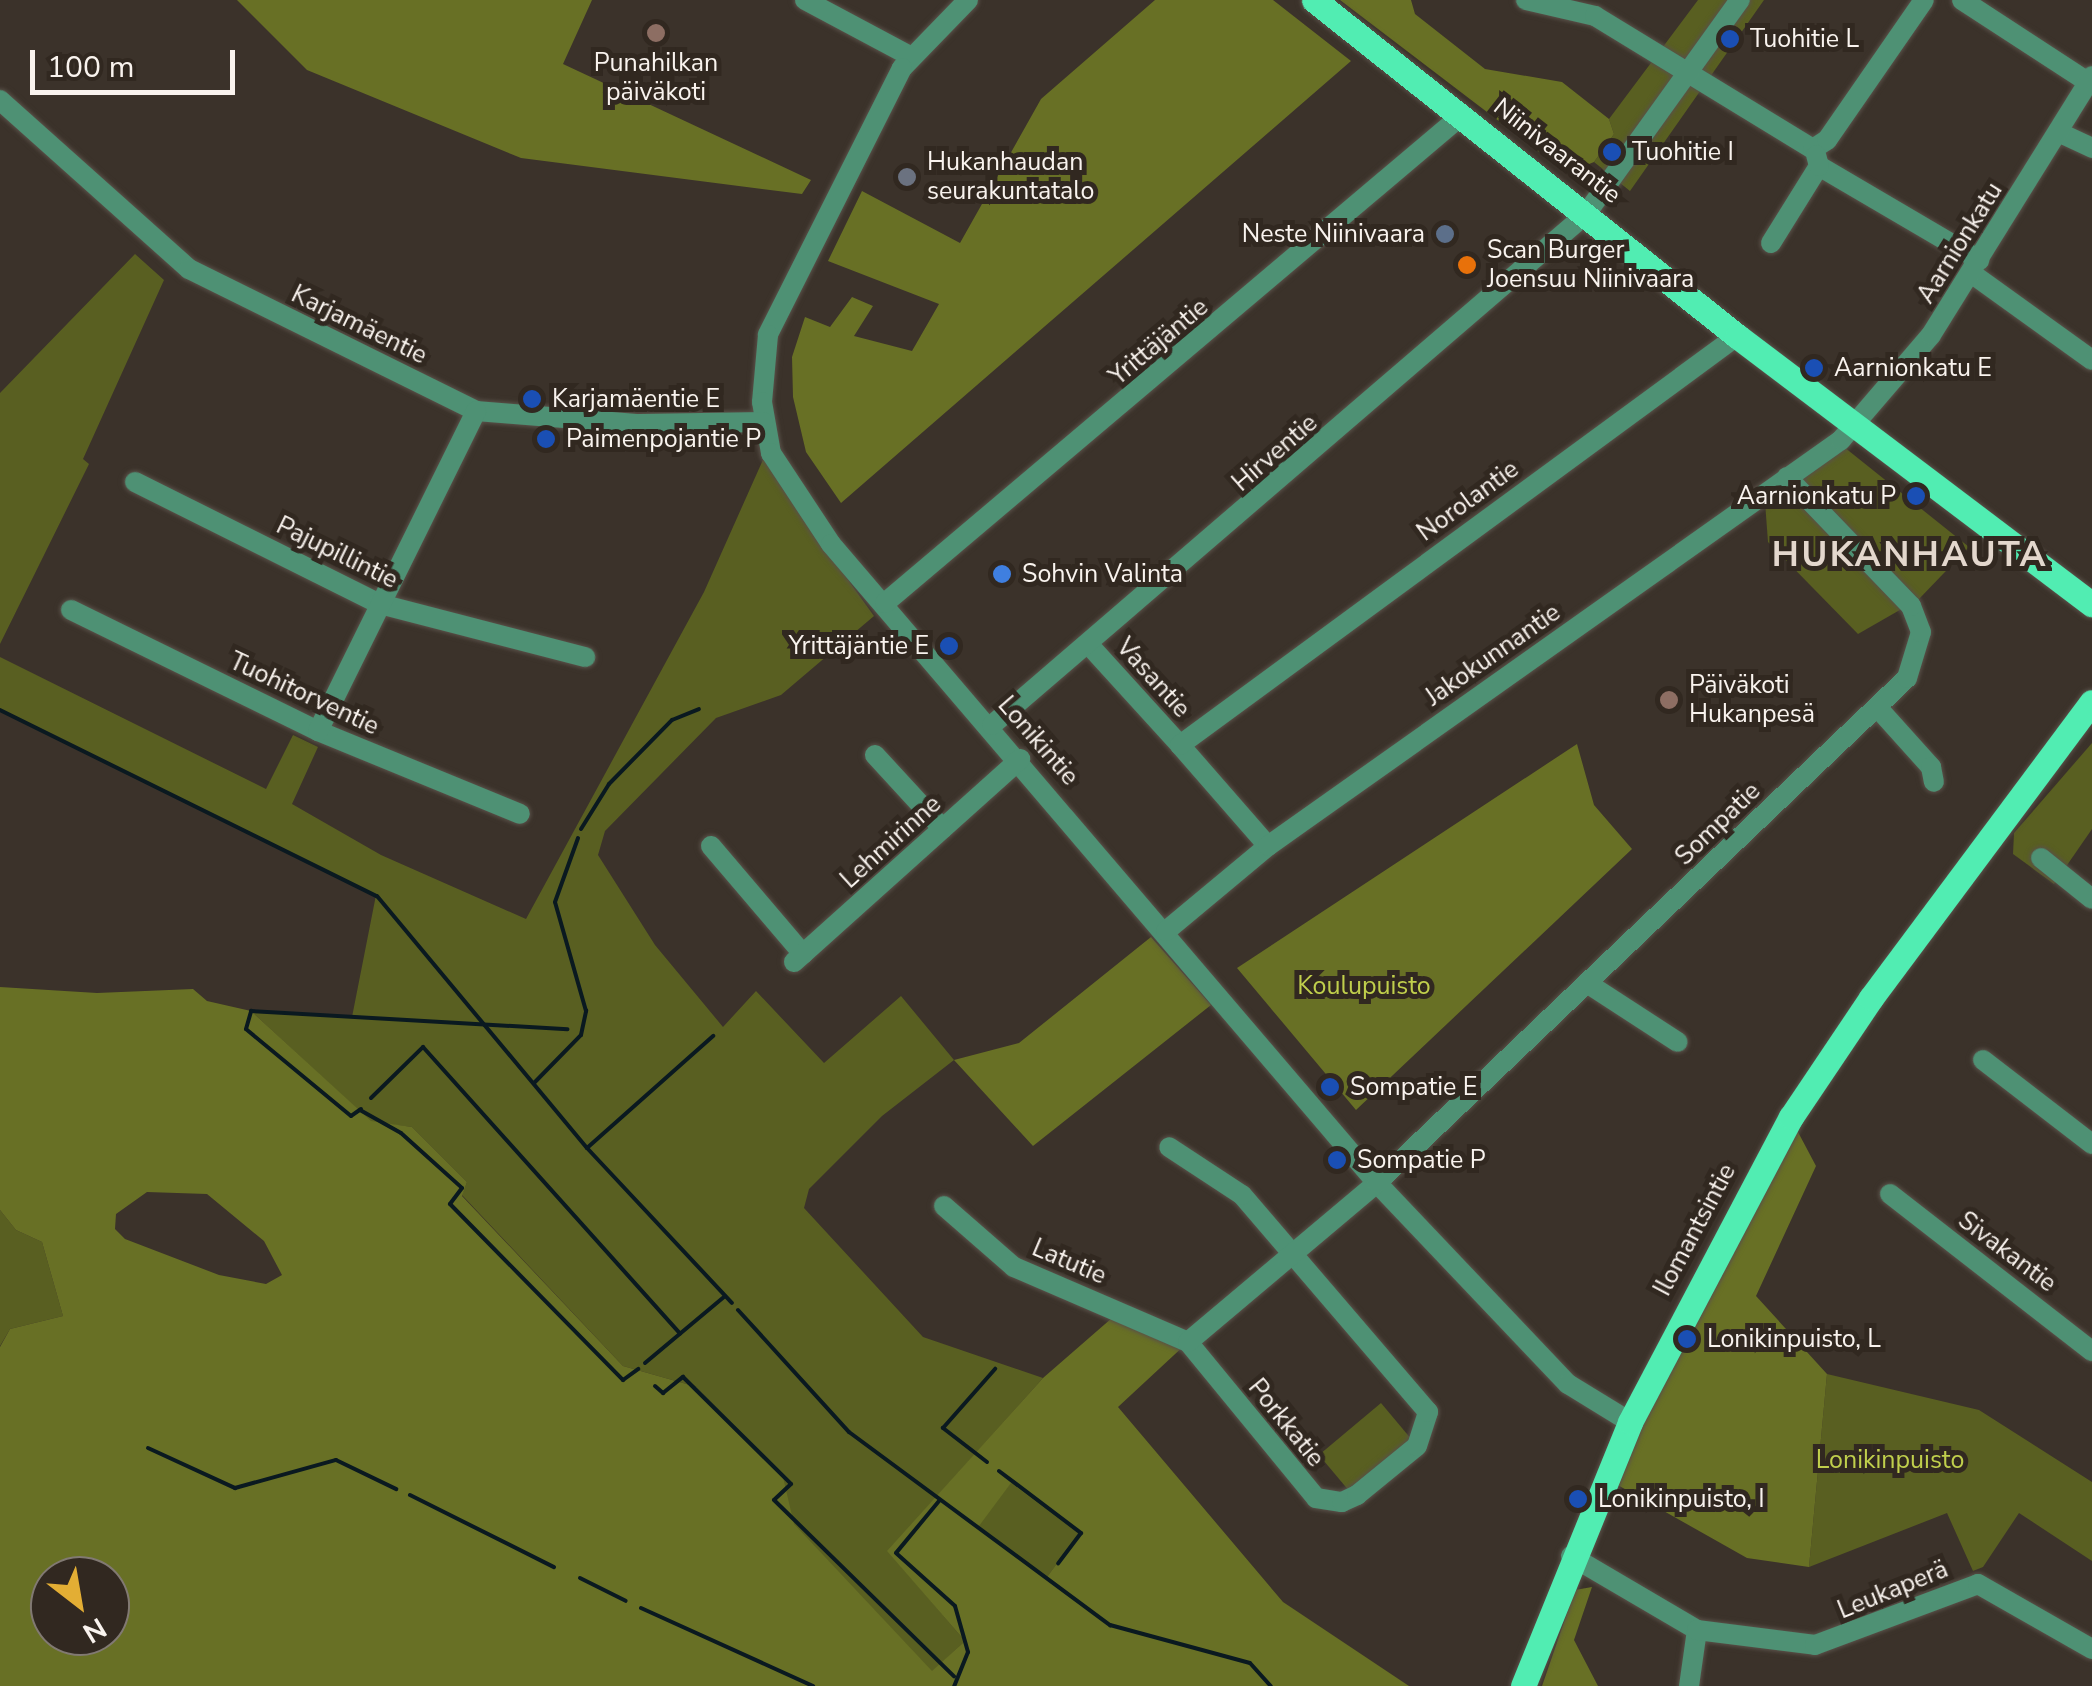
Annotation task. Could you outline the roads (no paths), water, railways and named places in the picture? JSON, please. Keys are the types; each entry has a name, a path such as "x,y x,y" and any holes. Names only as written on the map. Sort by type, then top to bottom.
{"main road":[{"name":"Niinivaarantie","path":"1314,0 1737,336 1998,538 2092,604"},
{"name":"Niinivaarantie","path":"1998,538 2092,623"},
{"name":"Ilomantsintie","path":"1523,1686 1572,1556 1630,1422 1792,1117 2092,702"},
{"name":"Ilomantsintie","path":"1989,840 2092,730"}],"street":[{"path":"805,0 910,56"},
{"name":"Lonikintie","path":"968,0 910,56 768,335 764,422 787,486 1377,1183 1568,1384 1630,1422"},
{"path":"1526,0 1601,8 1687,75 1816,157 1975,267 2092,360"},
{"name":"Hirventie","path":"992,725 1090,646 1586,214 1740,0"},
{"path":"1770,243 1816,157 1924,0"},
{"path":"1962,0 2090,79"},
{"name":"Aarnionkatu","path":"1855,427 1914,358 1975,267 2090,79"},
{"name":"Karjamäentie","path":"0,100 189,269 476,411 640,424 764,422"},
{"name":"Yrittäjäntie","path":"885,603 1462,115"},
{"path":"2058,132 2092,148"},
{"name":"Norolantie","path":"1228,708 1737,336"},
{"path":"318,731 476,411"},
{"name":"Jakokunnantie","path":"1166,931 1268,846 1855,427"},
{"name":"Sompatie","path":"1377,1183 1877,707 1917,660 1922,632 1912,606 1787,477"},
{"name":"Pajupillintie","path":"135,482 380,604 585,658"},
{"name":"Tuohitorventie","path":"71,610 318,731 520,814"},
{"name":"Vasantie","path":"1090,646 1268,846"},
{"path":"1877,707 1932,767 1934,782"},
{"name":"Vasantie","path":"1180,745 1228,708"},
{"path":"874,755 942,830"},
{"name":"Lehmirinne","path":"711,846 799,958 1020,759"},
{"path":"2041,858 2092,900"},
{"path":"1587,983 1678,1042"},
{"path":"1983,1060 2092,1144"},
{"path":"1169,1147 1242,1196 1294,1254"},
{"path":"1188,1342 1377,1183"},
{"name":"Sivakantie","path":"1890,1194 2092,1351"},
{"name":"Latutie","path":"944,1206 1014,1267 1188,1342"},
{"name":"Porkkatie","path":"1188,1342 1306,1488 1328,1503 1358,1495 1418,1446 1428,1424 1423,1403 1294,1254"},
{"path":"1572,1556 1697,1630 1688,1686"},
{"name":"Leukaperä","path":"1697,1630 1815,1646 1978,1584 2092,1649"}],"waterway":[{"path":"581,829 609,784 672,720 699,709"},
{"path":"0,710 377,896 587,1148 732,1303"},
{"path":"534,1083 581,1035 586,1011 555,902 578,838"},
{"path":"361,1109 351,1116 246,1029 251,1011 567,1029"},
{"path":"587,1148 713,1036"},
{"path":"371,1098 423,1047 680,1333"},
{"path":"360,1110 401,1133 462,1188 450,1204 623,1380 638,1369"},
{"path":"645,1363 725,1296"},
{"path":"738,1310 849,1432 1110,1625 1250,1663 1271,1686"},
{"path":"987,1462 943,1428 995,1369"},
{"path":"655,1386 663,1393 683,1377 791,1484 774,1500 954,1676"},
{"path":"148,1448 235,1488 336,1460 396,1489"},
{"path":"999,1471 1081,1533 1058,1563"},
{"path":"410,1495 554,1567"},
{"path":"939,1501 896,1553 955,1606 968,1652 954,1686"},
{"path":"580,1578 626,1601"},
{"path":"641,1608 813,1686"}],"place":[{"name":"Punahilkan päiväkoti","path":"656,33"},
{"name":"Tuohitie L","path":"1730,39"},
{"name":"Tuohitie I","path":"1612,152"},
{"name":"Hukanhaudan seurakuntatalo","path":"907,177"},
{"name":"Neste Niinivaara","path":"1445,234"},
{"name":"Scan Burger Joensuu Niinivaara","path":"1467,265"},
{"name":"Aarnionkatu E","path":"1814,368"},
{"name":"Karjamäentie E","path":"532,399"},
{"name":"Paimenpojantie P","path":"546,439"},
{"name":"Aarnionkatu P","path":"1916,496"},
{"name":"Sohvin Valinta","path":"1002,574"},
{"name":"Yrittäjäntie E","path":"949,646"},
{"name":"Päiväkoti Hukanpesä","path":"1669,700"},
{"name":"Sompatie E","path":"1330,1087"},
{"name":"Sompatie P","path":"1337,1160"},
{"name":"Lonikinpuisto, L","path":"1687,1339"},
{"name":"Lonikinpuisto, I","path":"1578,1499"}],"district":[{"name":"HUKANHAUTA","path":"1910,555"}],"park label":[{"name":"Koulupuisto","path":"1364,986"},
{"name":"Lonikinpuisto","path":"1890,1460"}]}
